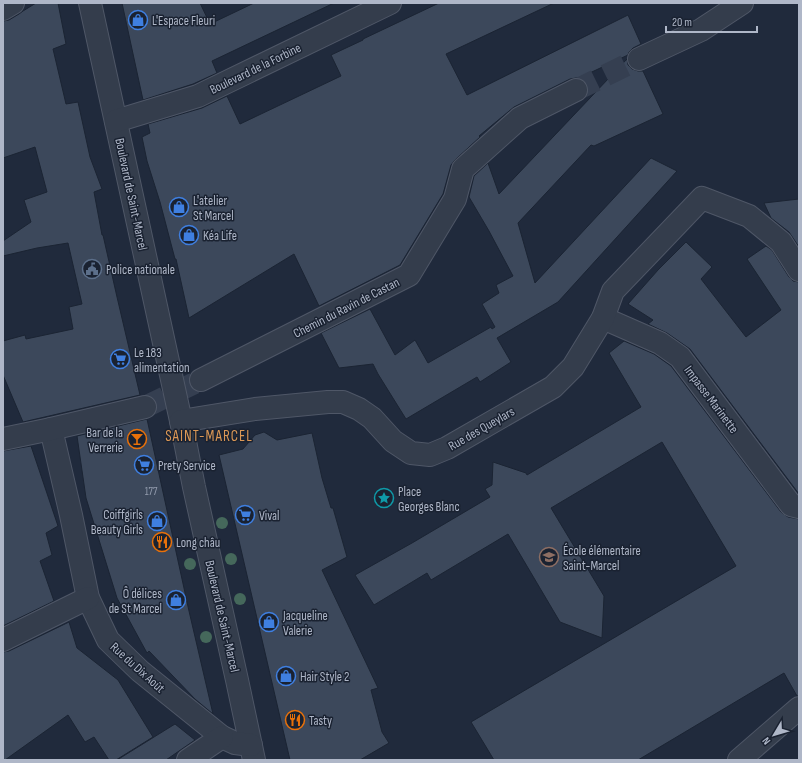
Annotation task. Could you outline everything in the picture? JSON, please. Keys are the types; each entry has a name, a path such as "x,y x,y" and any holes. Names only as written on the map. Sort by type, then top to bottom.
{"street":[{"path":"3,9 13,3"},
{"name":"Boulevard de Saint-Marcel","path":"90,3 252,752"},
{"name":"Boulevard de la Forbine","path":"116,121 198,96 390,3"},
{"path":"639,60 701,30 742,3"},
{"name":"Chemin du Ravin de Castan","path":"201,380 410,275 455,199 463,169 520,118 576,90"},
{"name":"Rue des Queylars","path":"181,421 255,409 343,402 359,409 372,418 393,441 411,454 430,455 447,448 553,387 573,367 603,318 613,291 702,198 749,216 781,242 799,270"},
{"name":"Impasse Marinette","path":"603,318 660,343 680,357 791,505 799,507"},
{"path":"3,439 145,407"},
{"name":"Rue du Dix Août","path":"51,429 88,598 108,640 140,671 222,737 252,752"},
{"path":"3,640 88,598"},
{"path":"739,760 799,708"},
{"path":"188,760 222,737"}],"building":[{"path":"36,3 58,3 66,44 53,49 66,104 78,102 90,157 102,189 94,192 102,235 140,395 23,422 3,375 3,341 25,335 26,339 73,329 69,307 82,304 68,243 3,256 3,241 31,222 24,200 47,192 35,147 3,158 3,21 9,20"},
{"path":"122,3 200,3 210,24 254,3 334,3 212,61 217,73 193,84 143,100"},
{"path":"439,3 554,3 446,54 467,95 628,15 641,44 633,48 628,55 579,78 570,79 514,107 479,136 480,137 451,165 443,194 400,265 319,306 294,254 189,318 176,259 147,161 142,137 150,133 148,124 202,108 227,96 240,124 341,76 331,55"},
{"path":"627,59 628,65 632,69 643,71 663,114 594,146 591,145 518,223 535,283 651,158 677,171 558,302 497,338 511,362 480,382 477,377 406,419 373,364 339,368 321,333 370,309 395,355 415,340 428,363 491,327 492,329 495,327 482,304 499,293 496,285 513,276 469,197 474,176 488,163 499,194"},
{"path":"799,199 799,247 789,232 771,218 764,203"},
{"path":"686,242 712,267 701,279 746,337 781,310 747,259 766,246 772,250 789,277 793,281 799,282 799,494 690,349 667,333 648,324 653,320 628,304 658,270"},
{"path":"624,341 654,354 671,366 781,512 788,517 799,519 799,696 797,696 784,673 638,760 494,760 471,722 736,566 662,442 551,508 604,596 602,638 560,622 508,534 431,580 427,573 374,605 355,575 490,497 485,489 492,485 493,462 526,473 527,475 641,407 609,353"},
{"path":"147,419 213,714 195,699 149,651 147,653 117,598 86,498 77,436"},
{"path":"264,432 277,440 312,433 322,478 331,508 333,508 347,557 322,570 378,688 371,690 382,732 389,743 360,760 290,760 219,455 243,449 255,435"},
{"path":"31,446 58,526 46,533 52,555 40,561 54,601 3,626 3,451"},
{"path":"69,622 77,648 118,680 153,737 116,760 109,760 94,737 85,742 68,715 3,760 3,652 9,651"},
{"path":"175,724 195,740 166,760 117,760"}],"tunnel":[{"path":"576,90 639,59"},
{"path":"145,407 201,380"}],"place":[{"name":"L'Espace Fleuri","path":"138,20"},
{"name":"L'atelier St Marcel","path":"179,207"},
{"name":"Kéa Life","path":"189,235"},
{"name":"Police nationale","path":"92,269"},
{"name":"Le 183 alimentation","path":"120,359"},
{"name":"Bar de la Verrerie","path":"137,439"},
{"name":"Prety Service","path":"144,465"},
{"name":"Place Georges Blanc","path":"384,498"},
{"name":"Vival","path":"245,515"},
{"name":"Coiffgirls Beauty Girls","path":"157,521"},
{"name":"Long châu","path":"162,542"},
{"name":"École élémentaire Saint-Marcel","path":"549,557"},
{"name":"Ô délices de St Marcel","path":"176,600"},
{"name":"Jacqueline Valerie","path":"269,622"},
{"name":"Hair Style 2","path":"286,676"},
{"name":"Tasty","path":"295,720"}],"district":[{"name":"SAINT-MARCEL","path":"209,436"}]}
